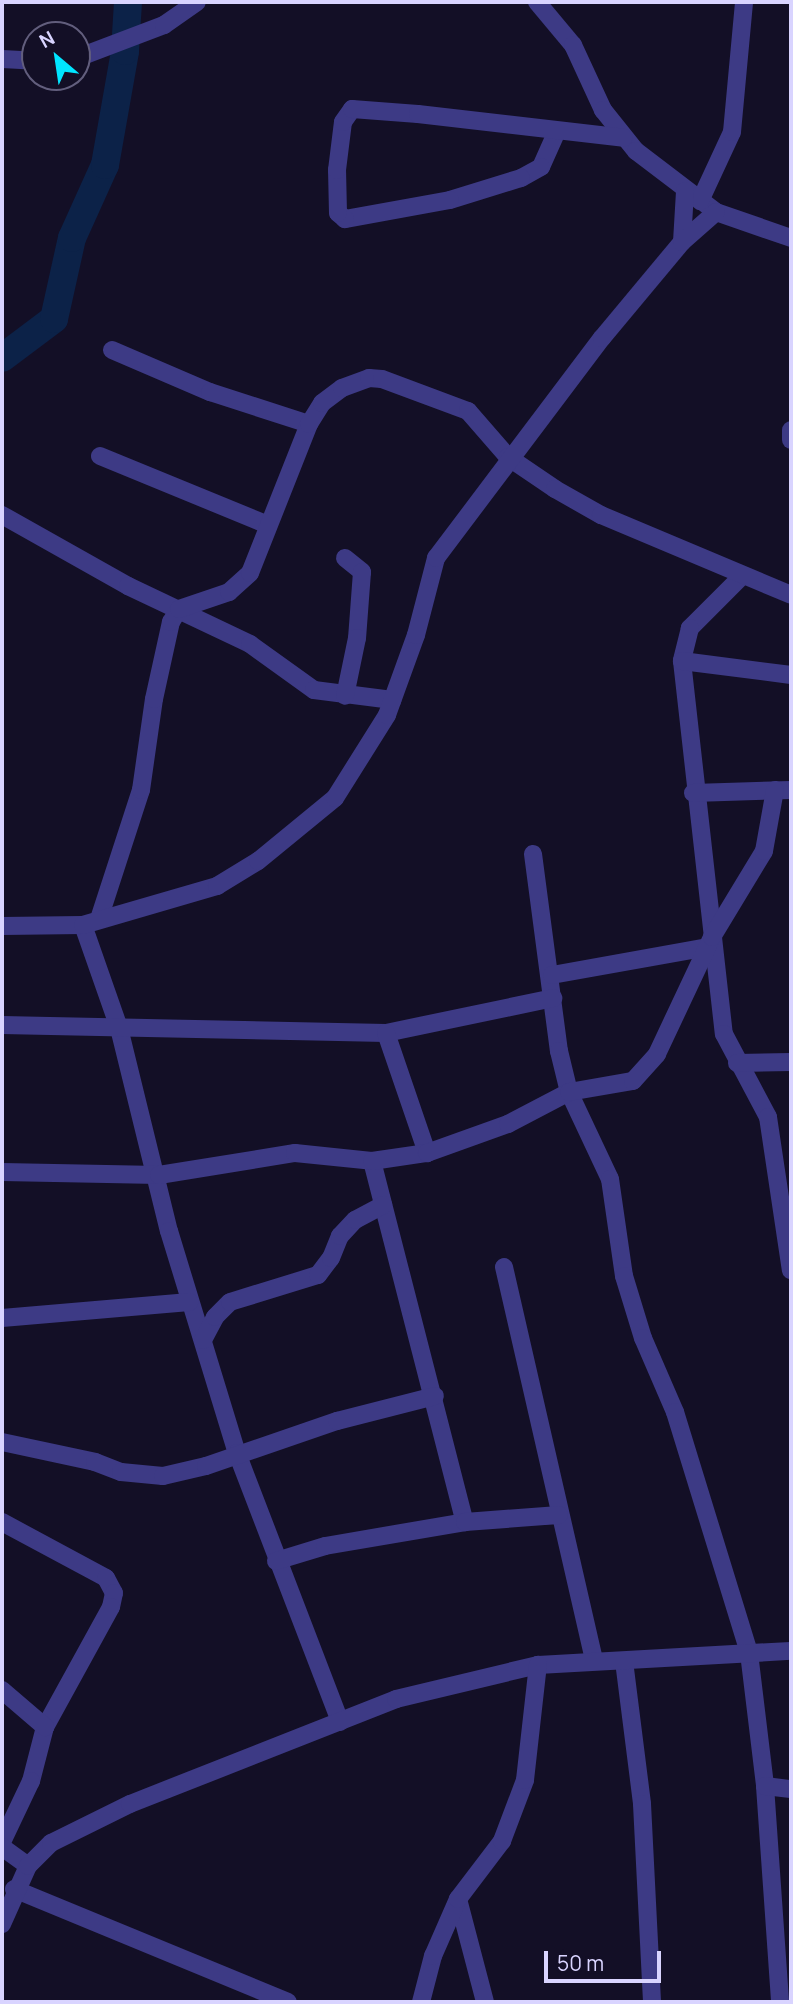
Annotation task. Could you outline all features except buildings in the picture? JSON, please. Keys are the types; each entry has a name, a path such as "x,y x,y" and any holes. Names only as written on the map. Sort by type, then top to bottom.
{"street":[{"path":"91,53 164,25 196,2"},
{"path":"537,2 573,45 584,77 624,138 716,212 791,238"},
{"path":"682,242 693,196 732,132 744,2"},
{"path":"2,59 21,60"},
{"path":"557,131 541,167 521,178 450,200 345,219 338,214 337,170 343,122 352,109 624,138"},
{"path":"2,926 91,922 217,886 258,861 349,782 392,700 416,635 432,566 508,457 682,242 716,212"},
{"path":"112,349 210,393 309,424"},
{"path":"178,609 215,598 240,584 250,573 309,424 331,394 369,378 382,379 468,411 508,457 601,515 791,595"},
{"path":"791,430 791,440"},
{"path":"100,456 268,525"},
{"path":"2,515 178,609 250,644 314,690 392,700"},
{"path":"345,558 362,572 357,638 345,696"},
{"path":"710,563 720,594"},
{"path":"741,576 720,594 690,628 682,661 710,942 724,1034 768,1117 786,1205 791,1270"},
{"path":"178,609 160,663 141,790 91,922 159,1175 189,1302 237,1453 276,1561 340,1722"},
{"path":"682,661 791,675"},
{"path":"2,1172 159,1175 295,1153 372,1161 427,1153 508,1124 569,1092 620,1086 643,1074 657,1054 710,942 764,851 783,790 694,793"},
{"path":"533,854 552,975 559,1051 569,1092 610,1179 624,1276 643,1338 675,1412 748,1653 765,1786 780,2002"},
{"path":"552,975 710,942"},
{"path":"2,1025 386,1033 553,998"},
{"path":"386,1033 427,1153"},
{"path":"737,1063 791,1062"},
{"path":"372,1161 435,1396 465,1522"},
{"path":"203,1340 215,1317 230,1302 318,1275 331,1258 340,1236 355,1220 383,1205"},
{"path":"504,1267 559,1516 594,1659"},
{"path":"2,1318 189,1302"},
{"path":"2,1441 82,1458 121,1472 163,1476 337,1420 435,1396"},
{"path":"276,1561 325,1546 465,1522 559,1516"},
{"path":"2,1522 106,1578 114,1593 45,1727 31,1781 2,1842"},
{"path":"2,1924 14,1889 28,1866 51,1843 130,1804 396,1699 538,1665 594,1659 624,1661 791,1651"},
{"path":"624,1661 642,1804 652,2002"},
{"path":"421,2002 433,1956 458,1899 502,1841 525,1780 538,1665"},
{"path":"2,1690 45,1727"},
{"path":"765,1786 791,1789"},
{"path":"2,1847 28,1866"},
{"path":"14,1889 288,2002"},
{"path":"458,1899 485,2002"}],"waterway":[{"path":"2,358 54,319 72,238 105,165 125,51 128,2"}]}
